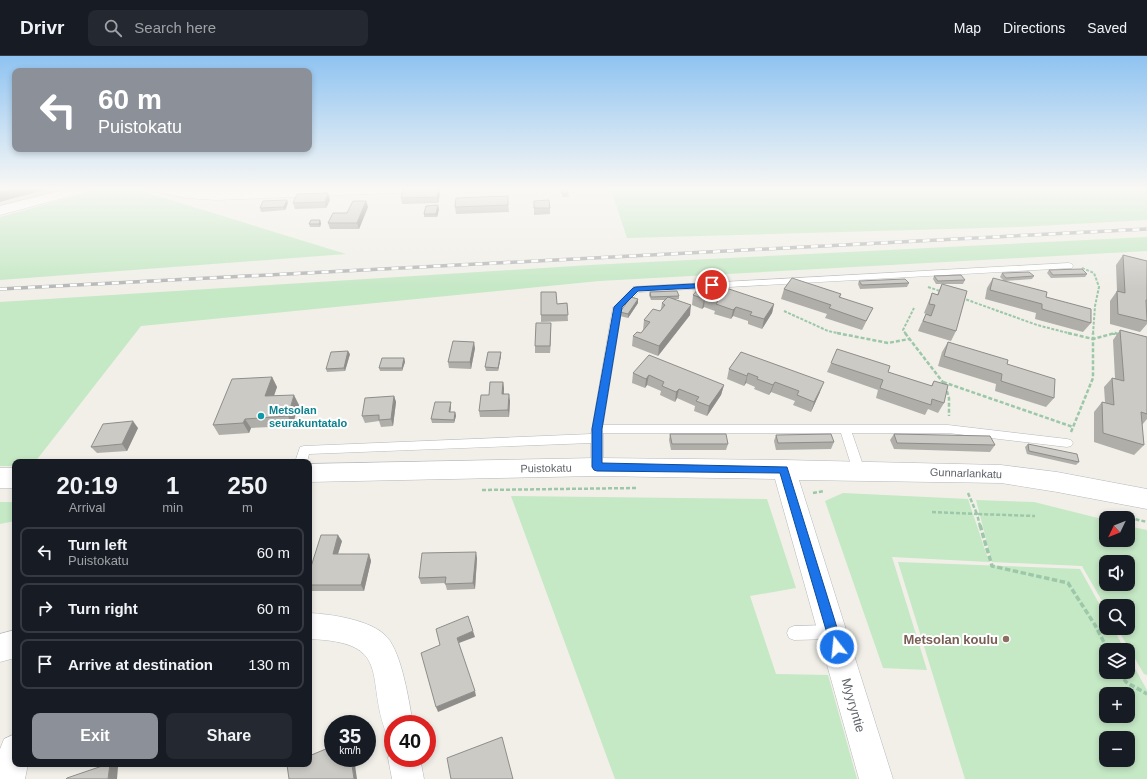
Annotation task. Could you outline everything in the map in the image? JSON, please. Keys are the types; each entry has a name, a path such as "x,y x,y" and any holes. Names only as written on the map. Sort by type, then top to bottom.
{"street":[{"name":"Puistokatu","path":"312,473 597,467 788,482"},
{"name":"Gunnarlankatu","path":"788,482 859,471 1001,474 1057,482 1147,499"},
{"path":"0,478 12,478"},
{"name":"Myyryntie","path":"788,482 876,779"},
{"path":"312,626 354,633 377,646 388,674 396,715"},
{"path":"0,648 12,645"},
{"path":"9,779 12,764"},
{"path":"406,767 408,779"}],"lane":[{"path":"597,467 597,434 618,307 636,289 1069,266"},
{"path":"845,429 859,471"},
{"path":"302,459 304,450 597,434 845,429 948,429 1067,443"},
{"path":"794,632 833,632"}],"path":[{"path":"1067,443 1093,378 1095,306 1099,287 1094,273 1078,267 1069,266"},
{"path":"910,275 916,282 943,292"},
{"path":"955,295 1037,325 1093,339 1115,333 1121,335"},
{"path":"914,308 903,330 945,385 949,398 948,429"},
{"path":"784,311 828,331 888,343 910,339"},
{"path":"942,381 1073,427"},
{"path":"788,482 828,491"},
{"path":"474,490 640,488"},
{"path":"960,492 976,493"},
{"path":"968,493 977,514 992,566 1068,584 1095,625 1104,643"},
{"path":"932,512 1035,516"},
{"path":"1135,519 1147,522"},
{"path":"1124,679 1126,682 1147,694"}],"green space":[{"path":"0,222 241,222 346,254 0,280"},
{"path":"622,222 1115,222 1019,227 627,238"},
{"path":"1147,237 1147,251 599,281 141,326 37,459 12,459 12,466 0,466 0,302 590,265"},
{"path":"843,493 968,499 989,562 892,557 927,670 883,668 825,501"},
{"path":"511,496 767,499 796,588 750,596 776,674 828,675 857,779 615,779"},
{"path":"976,500 1034,502 1099,518 1099,547 1135,547 1135,527 1147,530 1147,675 1144,674 1135,659 1135,643 1126,643 1121,635 1135,635 1135,599 1101,599 1082,566 992,562"},
{"path":"0,502 12,502 12,522 0,524"},
{"path":"898,562 1080,569 1099,603 1099,635 1117,635 1121,643 1099,643 1099,679 1135,679 1135,669 1147,690 1147,779 965,779"}],"building":[{"path":"310,222 320,222 319,224 309,224"},
{"path":"329,222 358,222 357,223 328,223"},
{"path":"1123,255 1147,261 1147,321 1118,314 1117,291 1125,293"},
{"path":"1082,269 1087,274 1053,275 1049,270"},
{"path":"1029,272 1034,276 1006,278 1002,273"},
{"path":"961,275 965,280 938,281 934,276"},
{"path":"792,278 841,294 839,297 873,308 866,321 829,308 831,305 784,289"},
{"path":"993,278 1047,292 1046,297 1091,309 1091,323 1042,309 1042,304 990,290"},
{"path":"905,279 909,283 862,285 859,281"},
{"path":"705,281 774,304 764,319 750,315 752,312 736,307 733,310 716,304 718,301 705,297 704,299 693,295"},
{"path":"942,284 967,291 956,331 923,321 926,314 931,316 935,305 929,304 932,293 938,295"},
{"path":"677,291 679,296 651,297 650,292"},
{"path":"541,292 556,292 557,304 567,303 568,315 541,315"},
{"path":"631,297 638,299 628,314 620,312"},
{"path":"668,297 691,305 659,346 633,336 637,332 641,333 650,322 644,320 653,309 660,311 665,305 662,303"},
{"path":"536,323 551,323 550,346 535,346"},
{"path":"1120,330 1147,337 1147,414 1141,412 1144,445 1103,433 1102,402 1114,405 1112,378 1124,381"},
{"path":"453,341 474,342 470,362 448,362"},
{"path":"948,342 1008,360 1007,364 1055,379 1054,398 1001,381 1002,374 944,356"},
{"path":"837,349 890,366 888,372 932,386 934,381 948,385 944,403 932,399 931,405 880,388 883,380 831,363"},
{"path":"348,351 344,368 326,369 331,352"},
{"path":"488,352 501,352 498,368 485,367"},
{"path":"741,352 824,382 814,402 797,395 799,391 775,382 773,385 757,379 758,377 748,373 747,376 729,369"},
{"path":"649,355 724,385 709,406 696,401 699,397 679,389 676,392 662,386 664,382 649,375 646,379 633,373"},
{"path":"382,358 404,358 402,368 379,368"},
{"path":"272,377 265,396 294,395 288,416 245,419 243,423 213,425 232,379"},
{"path":"490,382 503,382 502,394 509,394 508,410 479,411 481,395 489,395"},
{"path":"394,396 391,419 379,420 379,415 362,416 365,398"},
{"path":"435,402 451,402 449,412 455,412 454,420 431,419"},
{"path":"133,421 122,444 91,447 103,424"},
{"path":"670,434 726,434 728,444 672,444"},
{"path":"831,434 834,442 778,443 776,435"},
{"path":"894,434 990,436 995,445 897,443"},
{"path":"1028,444 1077,454 1079,462 1029,451"},
{"path":"321,535 338,535 333,554 369,554 361,585 312,585 312,564"},
{"path":"476,552 473,583 445,584 446,577 419,578 422,553"},
{"path":"468,616 473,631 457,638 475,691 436,707 421,653 440,645 436,629"},
{"path":"502,737 513,779 451,779 447,758"},
{"path":"324,750 324,767 352,767 354,779 289,779 287,767 312,767 312,755"},
{"path":"99,767 110,767 108,779 66,779"}],"railway":[{"path":"0,289 1147,229"}],"place":[{"name":"Metsolan seurakuntatalo","path":"261,416"},
{"name":"Metsolan koulu","path":"1006,639"}],"route":[{"path":"712,285 636,289 618,307 597,429 597,467 784,469 793,495 837,647"}]}
